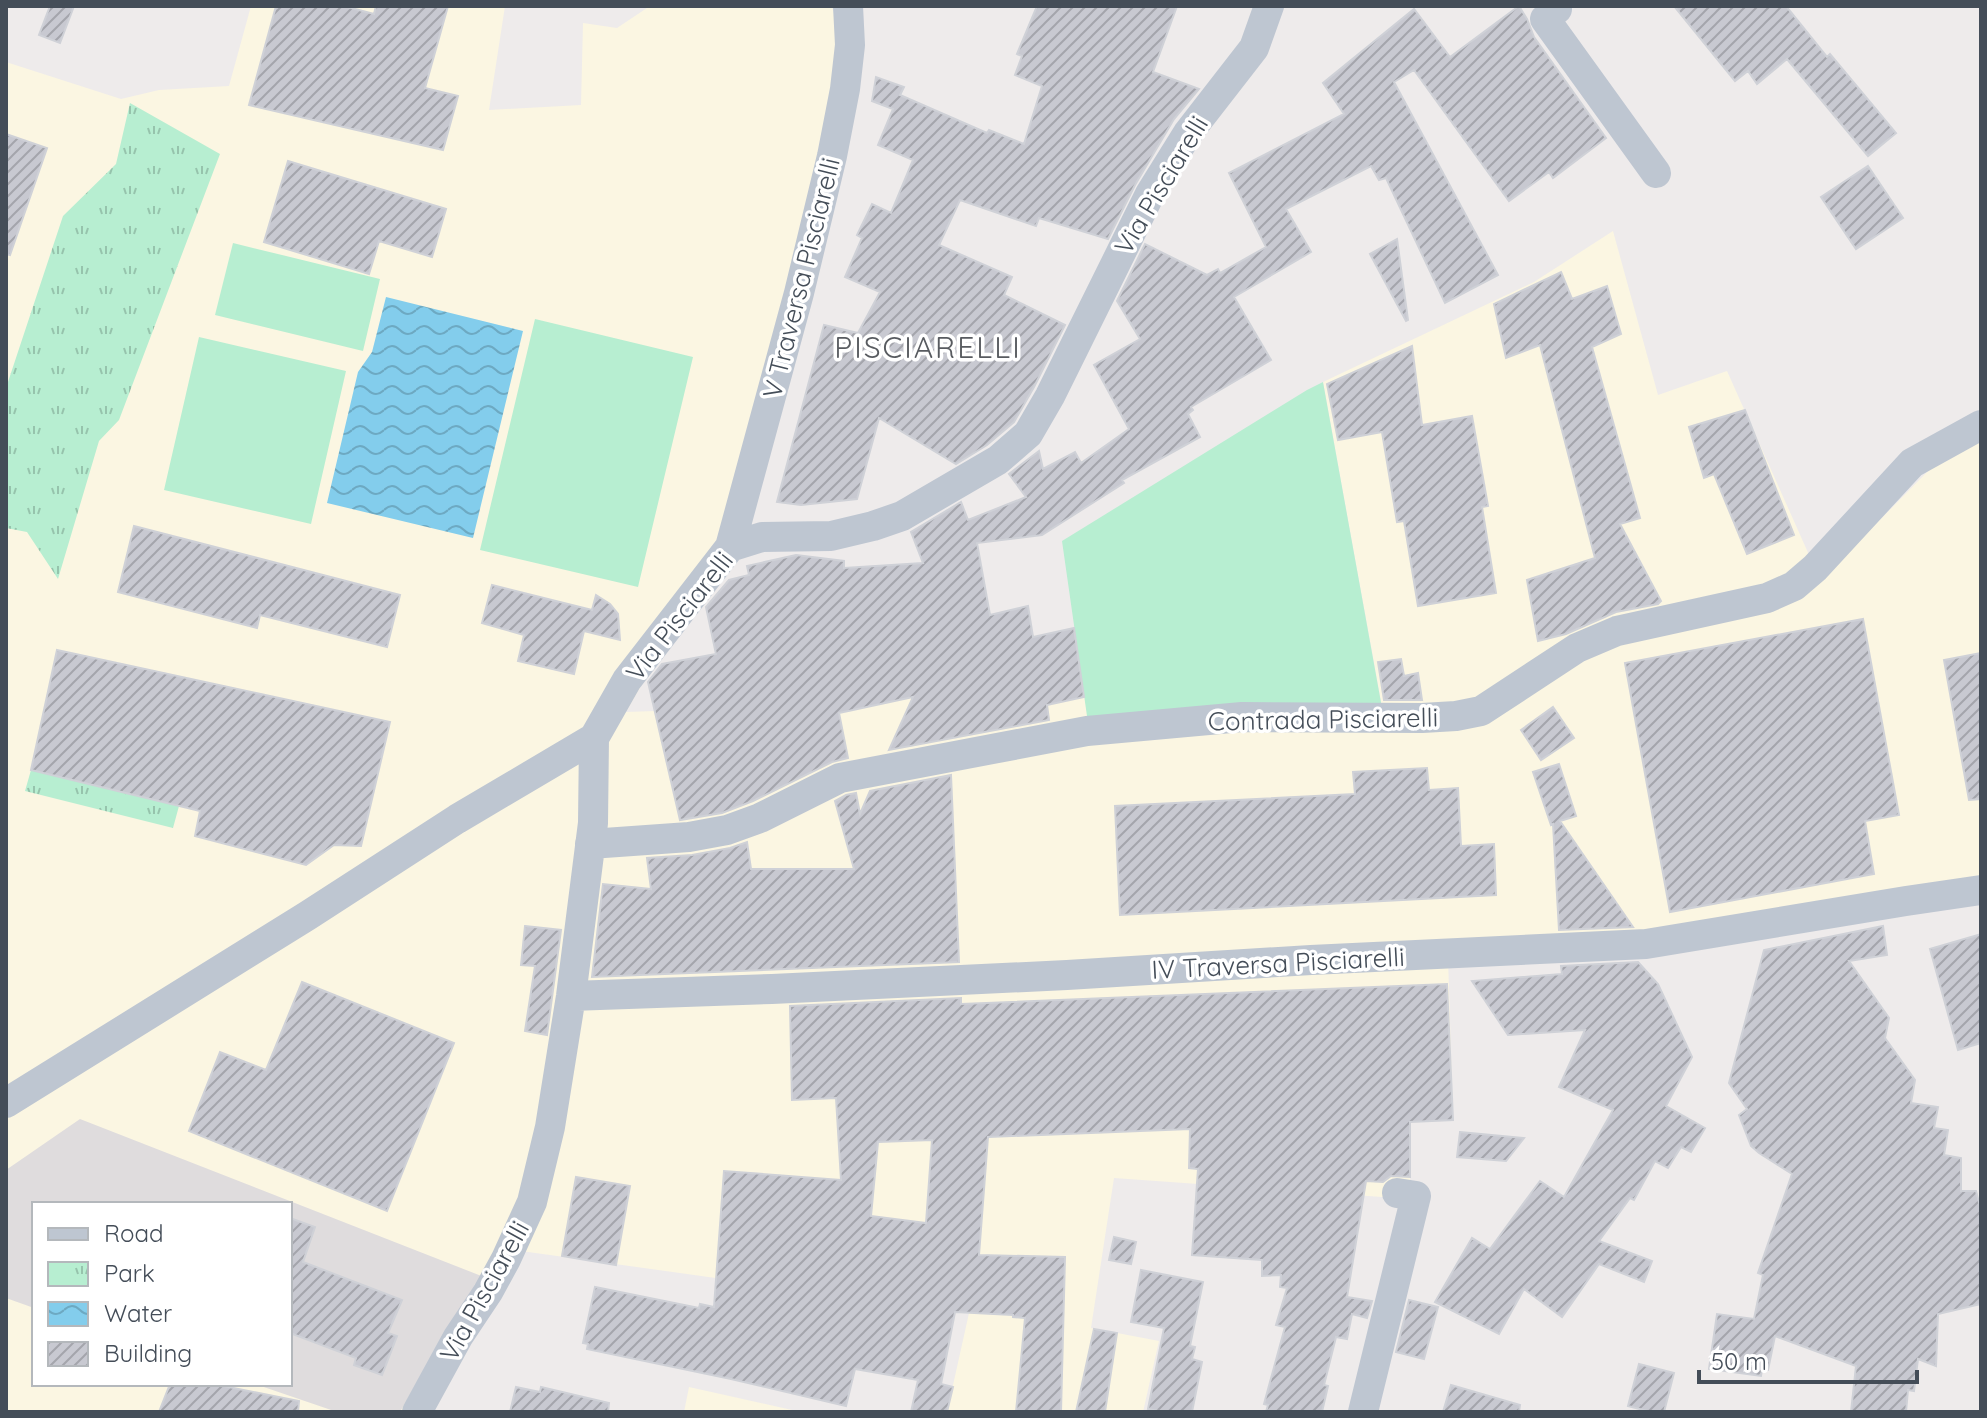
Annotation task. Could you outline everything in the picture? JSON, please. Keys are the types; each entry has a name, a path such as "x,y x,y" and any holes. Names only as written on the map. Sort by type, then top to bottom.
{"street":[{"name":"V Traversa Pisciarelli","path":"730,547 799,293 832,156 850,45 848,6"},
{"name":"Via Pisciarelli","path":"417,1412 458,1337 488,1292 532,1202 550,1127 571,996 593,823 594,738 627,680 730,547 762,537 831,536 902,516 998,460 1028,434 1150,194 1188,133 1254,48 1269,6"},
{"path":"1555,6 1557,9 1545,19 1656,173"},
{"name":"Contrada Pisciarelli","path":"590,844 689,837 727,830 760,818 840,778 1087,731 1242,717 1422,718 1481,711 1577,648 1617,631 1767,598 1794,586 1815,568 1912,463 1981,425"},
{"path":"6,1103 457,819 594,738"},
{"name":"IV Traversa Pisciarelli","path":"571,996 802,988 1646,944 1981,890"},
{"path":"1363,1412 1416,1196 1397,1193"}],"shaded area":[{"path":"251,6 505,6 489,110 581,105 583,23 617,28 650,6 832,6 843,51 726,539 626,712 655,711 1074,628 1084,697 1382,707 1323,382 1534,282 1613,231 1658,395 1727,371 1818,575 1869,531 1934,465 1981,441 1981,896 1448,957 1453,1120 1410,1122 1410,1199 1114,1178 1091,1328 1159,1341 1143,1412 947,1412 969,1313 521,1251 422,1412 6,1412 6,62 121,99 159,90 229,86"},
{"path":"80,1119 484,1277 433,1354 400,1412 337,1412 261,1386 292,1386 292,1202 32,1202 32,1307 6,1298 6,1170"},
{"path":"689,1387 801,1412 684,1412"}],"green space":[{"path":"130,103 220,154 119,420 99,441 58,579 27,532 6,528 6,388 63,216 116,164"},
{"path":"233,243 380,279 363,351 215,315"},
{"path":"535,319 693,357 638,587 480,550"},
{"path":"199,337 346,371 311,524 164,490"},
{"path":"1323,382 1382,708 1088,723 1062,541"},
{"path":"31,770 179,806 173,828 25,791"}],"water":[{"path":"386,297 523,331 473,538 327,503 358,372 372,352"}],"building":[{"path":"50,6 74,6 60,43 39,35"},
{"path":"276,6 344,6 374,14 376,6 448,6 425,88 458,96 443,150 249,105"},
{"path":"1037,6 1177,6 1153,72 1199,89 1174,119 1108,239 1039,218 1036,226 960,200 939,245 1012,277 1004,295 1065,325 1014,422 987,445 956,464 879,418 857,499 801,505 777,502 824,325 858,333 880,292 845,277 862,238 857,235 872,204 891,213 913,160 878,145 893,109 872,101 876,77 904,87 900,95 987,133 989,130 1024,144 1042,86 1015,75 1022,56 1017,54"},
{"path":"1519,6 1534,37 1606,138 1553,178 1549,172 1509,201 1414,70 1394,82 1498,275 1445,303 1386,178 1379,180 1371,166 1286,209 1311,252 1234,297 1271,360 1191,407 1193,410 1188,414 1200,437 1122,480 1124,483 1042,535 977,543 990,615 1028,606 1033,637 1074,628 1084,697 1047,705 1049,720 889,750 913,697 839,713 848,758 832,762 722,813 680,820 648,682 662,664 716,654 706,607 729,580 749,575 747,566 796,555 844,561 844,568 923,563 911,532 961,502 968,520 1026,497 1009,474 1039,451 1043,469 1075,452 1081,463 1129,429 1094,365 1140,339 1117,301 1145,244 1207,275 1218,269 1220,273 1266,247 1229,173 1344,114 1323,83 1414,9 1450,57"},
{"path":"1674,6 1786,6 1896,133 1868,156 1787,59 1757,84 1748,71 1735,81"},
{"path":"6,134 47,148 10,255 6,254"},
{"path":"288,161 446,209 432,257 379,241 369,274 264,242"},
{"path":"1868,166 1903,218 1856,249 1821,197"},
{"path":"1397,239 1408,320 1406,321 1370,254"},
{"path":"1561,272 1572,299 1607,286 1621,334 1592,347 1640,518 1620,524 1661,601 1616,612 1566,634 1538,641 1527,580 1595,558 1540,345 1506,358 1494,304"},
{"path":"1412,346 1422,425 1472,416 1488,506 1482,507 1496,593 1418,606 1404,521 1397,522 1382,432 1338,440 1327,384"},
{"path":"1745,410 1794,535 1747,554 1714,474 1704,478 1689,427"},
{"path":"134,526 400,595 387,647 260,615 257,628 118,592"},
{"path":"492,585 592,610 596,595 618,614 620,640 584,631 574,674 518,661 524,635 482,623"},
{"path":"1863,619 1899,815 1865,821 1874,874 1670,912 1625,663"},
{"path":"57,650 390,722 361,846 334,845 306,865 195,836 200,811 31,770"},
{"path":"1981,653 1981,799 1969,800 1944,660"},
{"path":"1401,659 1404,676 1418,673 1422,700 1384,700 1378,662"},
{"path":"1553,707 1574,738 1541,760 1521,730"},
{"path":"1559,764 1576,816 1560,821 1633,927 1559,930 1553,824 1533,772"},
{"path":"1427,768 1429,790 1458,788 1461,846 1494,844 1496,895 1120,915 1115,806 1355,794 1353,772"},
{"path":"951,775 959,962 592,977 603,884 651,889 647,858 692,855 747,842 751,869 854,869 835,801 856,793 860,814 870,791"},
{"path":"525,926 561,930 547,1035 525,1031 535,966 521,965"},
{"path":"1883,926 1887,955 1849,961 1889,1018 1885,1038 1915,1080 1911,1103 1938,1107 1934,1128 1948,1130 1944,1155 1961,1158 1961,1191 1976,1191 1981,1210 1981,1304 1938,1314 1936,1366 1918,1359 1914,1391 1908,1390 1906,1412 1851,1412 1856,1366 1775,1336 1768,1370 1762,1370 1761,1376 1709,1369 1717,1314 1754,1319 1763,1275 1758,1273 1792,1174 1751,1146 1739,1115 1747,1109 1729,1083 1764,950"},
{"path":"1981,934 1981,1043 1958,1050 1930,949"},
{"path":"1638,962 1658,984 1692,1057 1666,1106 1705,1128 1691,1152 1681,1147 1668,1168 1655,1161 1634,1200 1630,1198 1599,1241 1652,1261 1644,1282 1599,1264 1562,1317 1524,1289 1499,1334 1435,1302 1472,1238 1490,1249 1540,1181 1564,1197 1613,1110 1559,1087 1585,1030 1508,1035 1472,981 1562,974 1561,966"},
{"path":"302,982 454,1043 387,1211 189,1131 220,1052 266,1070"},
{"path":"1447,984 1453,1120 1410,1122 1410,1177 1391,1176 1383,1182 1366,1181 1347,1297 1372,1301 1367,1318 1352,1314 1347,1339 1336,1337 1324,1385 1328,1386 1322,1412 1266,1412 1268,1405 1264,1404 1285,1327 1276,1325 1287,1288 1280,1287 1281,1275 1262,1276 1262,1260 1192,1255 1198,1169 1189,1168 1190,1129 988,1137 979,1255 1065,1257 1061,1412 1016,1412 1025,1318 1013,1315 955,1312 941,1384 953,1387 947,1412 911,1412 918,1380 855,1369 846,1406 587,1349 588,1344 583,1343 595,1287 699,1308 700,1304 714,1307 724,1171 841,1180 836,1098 792,1100 790,1006 961,998 961,1004","holes":["932,1140 926,1223 871,1216 878,1142"]},
{"path":"1460,1132 1524,1138 1506,1161 1457,1157"},
{"path":"576,1177 630,1186 616,1265 562,1256"},
{"path":"292,1219 315,1227 303,1262 402,1300 388,1333 397,1336 382,1375 354,1365 356,1358 292,1334"},
{"path":"1114,1237 1136,1242 1131,1264 1109,1260"},
{"path":"1141,1270 1203,1282 1190,1346 1195,1347 1192,1359 1202,1362 1192,1412 1148,1409 1164,1328 1131,1322"},
{"path":"1409,1300 1438,1307 1424,1359 1396,1352"},
{"path":"1094,1329 1117,1333 1105,1412 1076,1412"},
{"path":"1639,1364 1674,1373 1664,1412 1628,1406"},
{"path":"1451,1385 1520,1405 1519,1412 1443,1412"},
{"path":"169,1386 224,1386 299,1401 298,1412 159,1412"},
{"path":"516,1387 540,1392 541,1387 609,1403 608,1412 510,1412"}],"district":[{"name":"PISCIARELLI","path":"928,347"}]}
